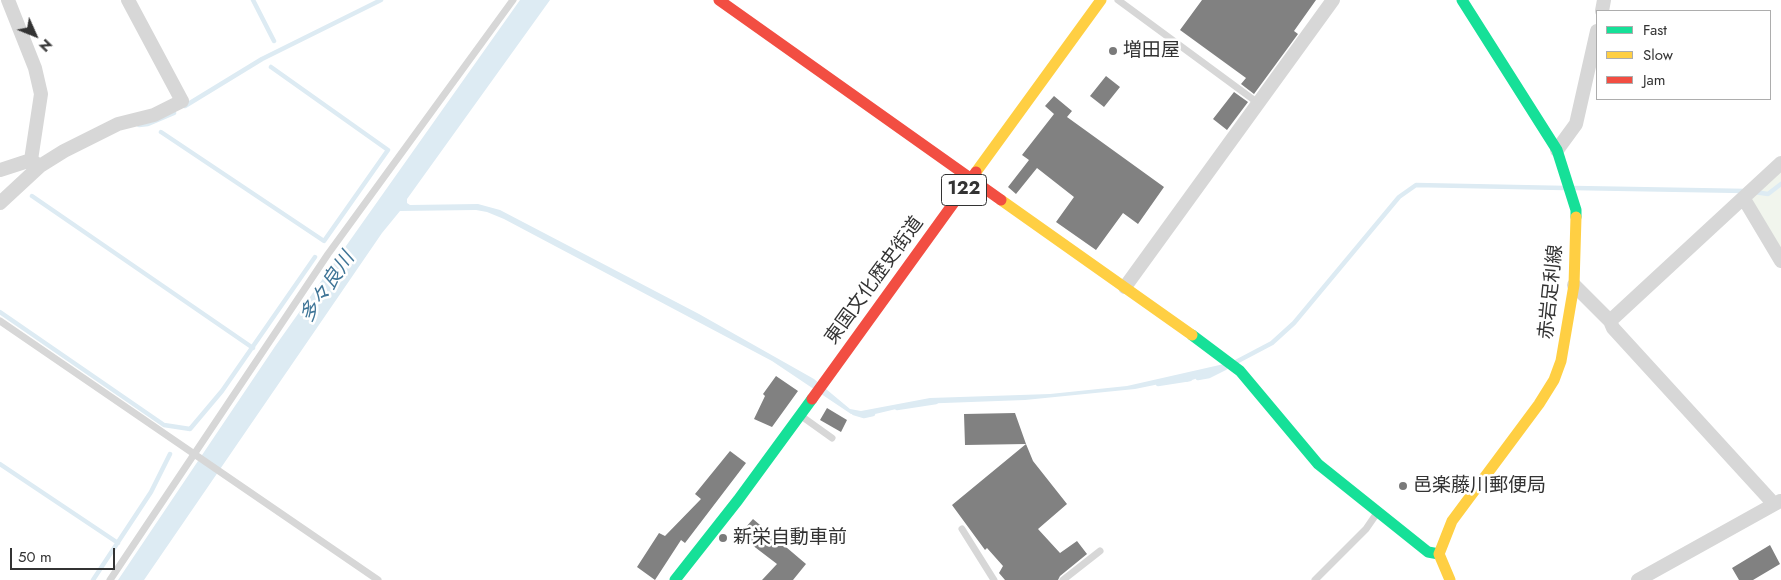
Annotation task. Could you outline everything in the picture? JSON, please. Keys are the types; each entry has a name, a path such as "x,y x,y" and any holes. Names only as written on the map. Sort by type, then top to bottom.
{"main road":[{"path":"719,0 1125,286 1240,371 1318,464 1428,552 1439,554 1450,580"},
{"name":"東国文化歴史街道","path":"675,580 738,500 1101,0"},
{"name":"赤岩足利線","path":"1439,554 1452,521 1539,404 1554,380 1561,361 1574,286 1576,210 1557,150 1462,0"}],"street":[{"path":"0,203 35,163 41,94 21,30 8,0"},
{"path":"0,170 35,163 118,124 154,115 182,101 128,0"},
{"path":"1125,286 1333,0"},
{"path":"1557,150 1576,124 1596,35"},
{"path":"1610,321 1781,163"},
{"path":"1744,199 1781,261"},
{"path":"1574,286 1610,321 1613,328 1779,506 1638,580"}],"lane":[{"path":"110,580 226,410 328,254 513,0"},
{"path":"1118,0 1258,103"},
{"path":"0,321 194,456 378,580"},
{"path":"800,414 832,438"},
{"path":"1314,580 1366,529 1377,513"},
{"path":"962,529 994,580"},
{"path":"1064,580 1100,552"}],"shaded area":[{"path":"1781,164 1781,261 1744,199"}],"water":[{"name":"多々良川","path":"520,0 550,0 407,199 407,203 410,205 478,204 500,210 699,314 814,379 850,409 861,411 930,398 1050,394 1127,386 1224,364 1228,368 1186,382 1184,379 1135,389 1025,400 917,404 871,415 851,414 772,361 504,219 476,210 400,211 382,233 144,580 118,580 276,345"}],"building":[{"path":"1202,0 1316,0 1294,31 1298,34 1254,94 1241,84 1246,78 1180,30"},
{"path":"1106,76 1120,87 1104,107 1090,96"},
{"path":"1234,92 1248,102 1227,130 1213,119"},
{"path":"1054,96 1072,111 1067,117 1164,187 1138,224 1123,213 1096,250 1056,222 1074,197 1037,168 1016,194 1008,187 1029,160 1022,155 1054,114 1045,106"},
{"path":"776,376 798,391 772,427 754,419 765,396 763,394"},
{"path":"827,408 847,420 841,432 820,420"},
{"path":"1015,413 1026,444 965,445 964,414"},
{"path":"1026,444 1033,461 1067,504 1038,529 1060,553 1077,541 1087,554 1060,576 1058,580 1005,580 999,573 1003,566 987,548 985,550 952,505"},
{"path":"730,451 746,463 685,543 681,540 655,580 637,567 659,533 665,536 701,499 695,494"},
{"path":"753,519 806,564 793,580 762,580 777,564 739,535"},
{"path":"1770,545 1780,564 1753,580 1739,580 1732,568"}],"waterway":[{"path":"253,0 274,41"},
{"path":"185,106 262,59 381,0"},
{"path":"161,132 324,241 388,150 271,67"},
{"path":"139,125 148,124 174,113"},
{"path":"1754,192 1768,194 1781,184"},
{"path":"1236,362 1272,343 1294,323 1399,197 1416,185 1564,188"},
{"path":"1574,188 1746,191"},
{"path":"32,196 253,348"},
{"path":"0,312 164,425 190,429 222,391 315,257"},
{"path":"1198,378 1209,376 1225,368"},
{"path":"1158,384 1190,379"},
{"path":"897,408 936,402"},
{"path":"854,413 864,416 873,414"},
{"path":"93,580 151,492 170,454"},
{"path":"0,464 118,543"}],"traffic: fast":[{"path":"1462,0 1557,150 1576,210 1576,217"},
{"path":"1192,335 1240,371 1318,464 1428,552 1439,554"},
{"path":"675,580 738,500 812,399"}],"traffic: slow":[{"path":"976,172 1101,0"},
{"path":"1001,200 1192,335"},
{"path":"1450,580 1439,554 1452,521 1539,404 1554,380 1561,361 1574,285 1576,217"}],"traffic: jam":[{"path":"719,0 1001,200"},
{"path":"812,399 976,172"}],"place":[{"name":"増田屋","path":"1113,51"},
{"name":"邑楽藤川郵便局","path":"1403,486"},
{"name":"新栄自動車前","path":"723,538"}]}
